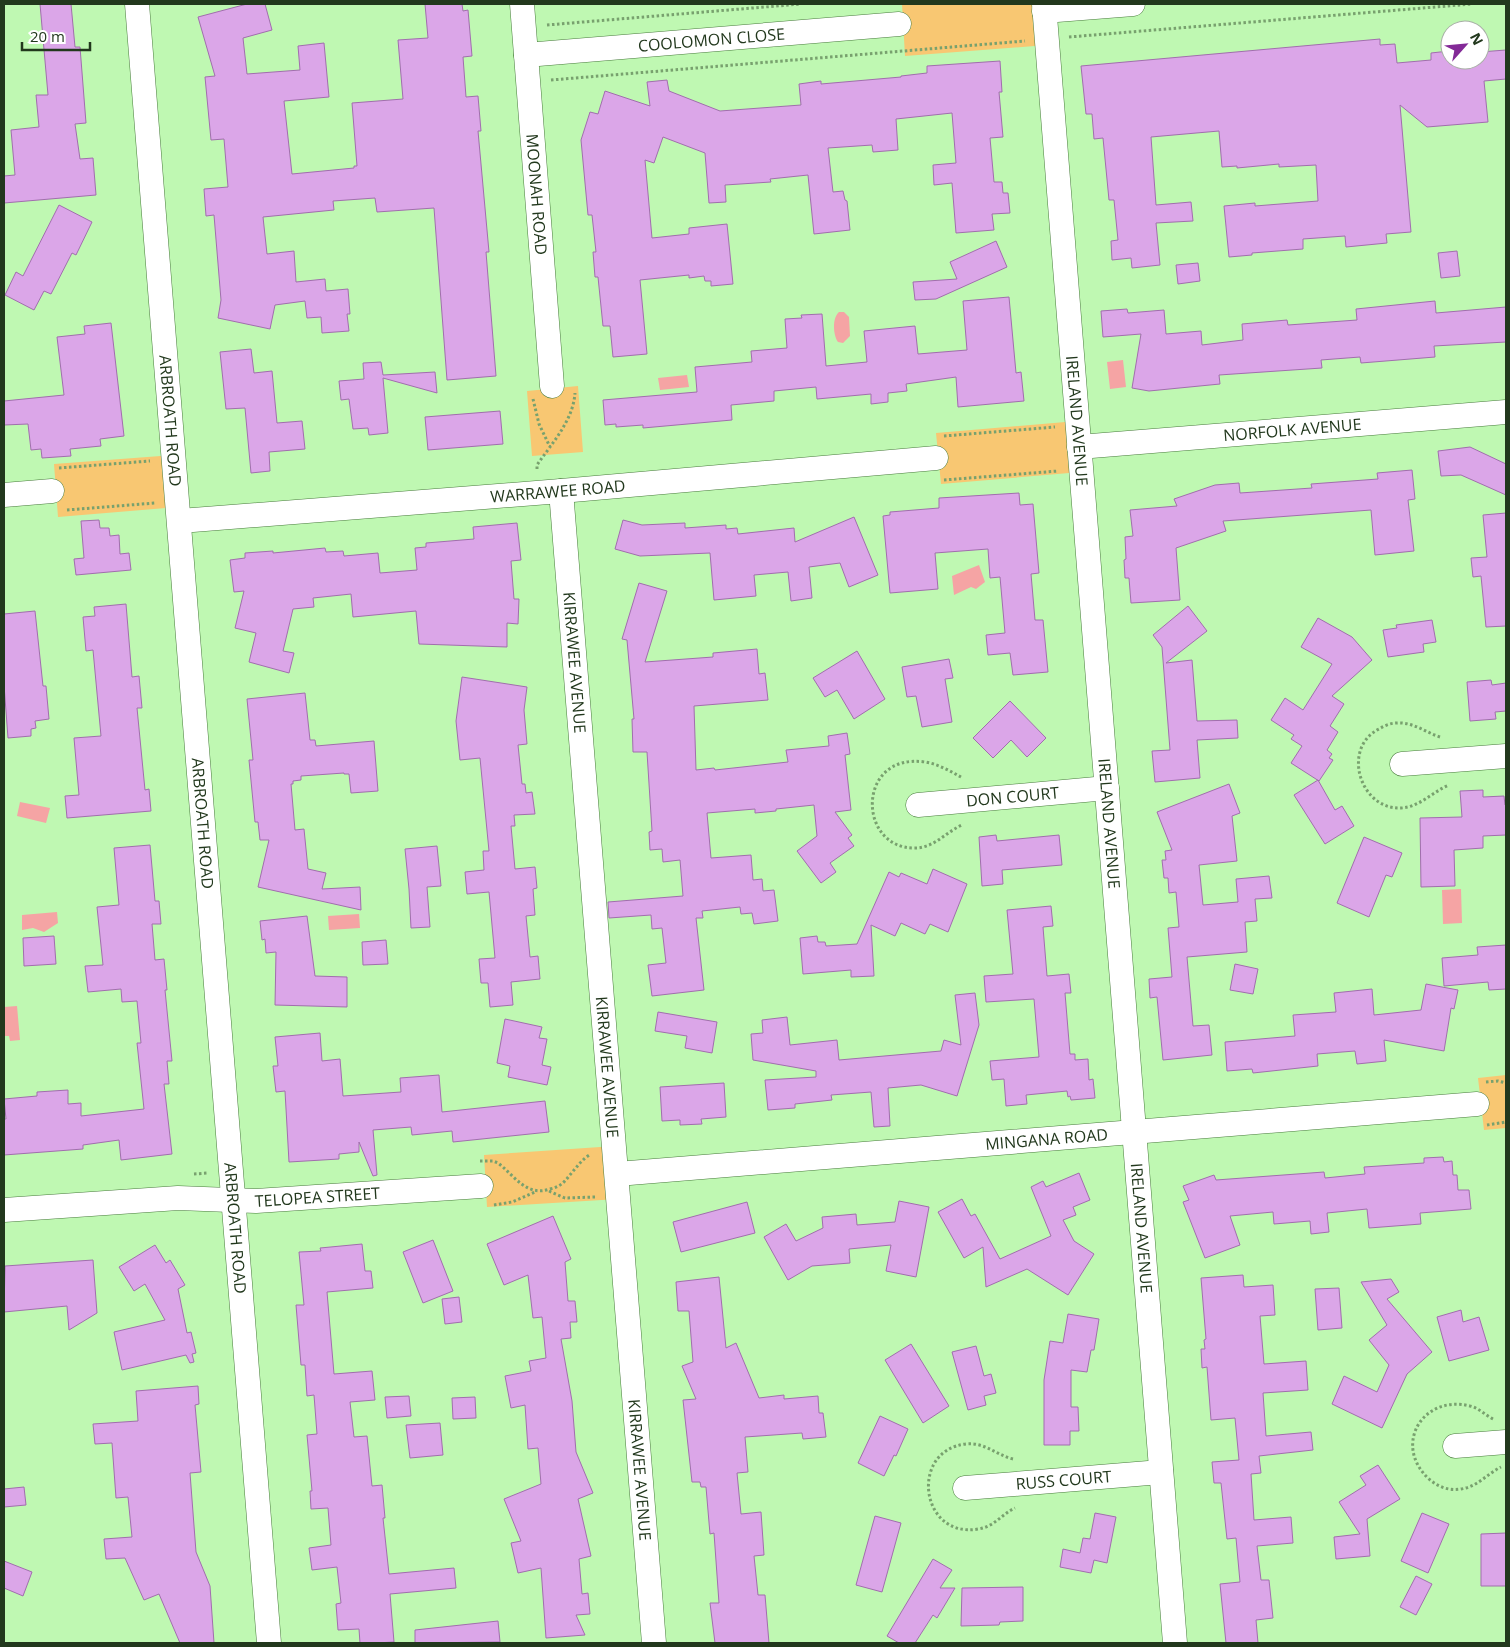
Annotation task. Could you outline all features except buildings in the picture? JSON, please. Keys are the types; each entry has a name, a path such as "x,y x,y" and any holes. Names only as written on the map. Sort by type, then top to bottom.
{"street":[{"name":"ARBROATH ROAD","path":"137,4 269,1643"},
{"name":"MOONAH ROAD","path":"522,4 552,386"},
{"path":"1044,7 1133,4"},
{"name":"IRELAND AVENUE","path":"1044,7 1175,1643"},
{"name":"COOLOMON CLOSE","path":"526,55 899,24"},
{"name":"NORFOLK AVENUE","path":"1079,447 1506,412"},
{"name":"WARRAWEE ROAD","path":"180,521 936,458"},
{"path":"4,495 55,490"},
{"name":"KIRRAWEE AVENUE","path":"561,490 654,1643"},
{"path":"1402,764 1506,756"},
{"name":"DON COURT","path":"918,805 1107,788"},
{"name":"MINGANA ROAD","path":"617,1174 1477,1104"},
{"name":"TELOPEA STREET","path":"4,1210 162,1199 211,1198 256,1201 481,1186"},
{"path":"1455,1446 1506,1442"},
{"name":"RUSS COURT","path":"965,1488 1161,1472"}],"path":[{"path":"546,25 801,4"},
{"path":"1067,37 1472,4"},
{"path":"551,80 1030,40"},
{"path":"55,490 151,461"},
{"path":"55,490 160,503"},
{"path":"548,1190 565,1198 597,1197"}],"shaded area":[{"path":"902,4 1044,4 1047,45 905,56"},
{"path":"839,312 844,312 849,317 850,336 843,343 838,342 834,331 835,318"},
{"path":"1123,360 1126,387 1110,389 1107,362"},
{"path":"687,375 689,387 660,390 658,378"},
{"path":"578,386 583,452 532,456 527,391"},
{"path":"1077,421 1081,472 941,484 936,433"},
{"path":"174,455 178,507 58,517 54,464"},
{"path":"979,565 985,582 976,589 971,587 954,595 952,576"},
{"path":"20,802 50,808 46,823 17,816"},
{"path":"1461,889 1462,923 1443,924 1442,890"},
{"path":"57,912 58,923 44,932 33,928 22,930 22,915"},
{"path":"359,914 360,928 329,930 328,916"},
{"path":"17,1006 20,1040 10,1041 9,1036 5,1036 4,1007"},
{"path":"1506,1075 1506,1128 1484,1130 1478,1078"},
{"path":"615,1146 618,1199 487,1207 484,1155"}]}
